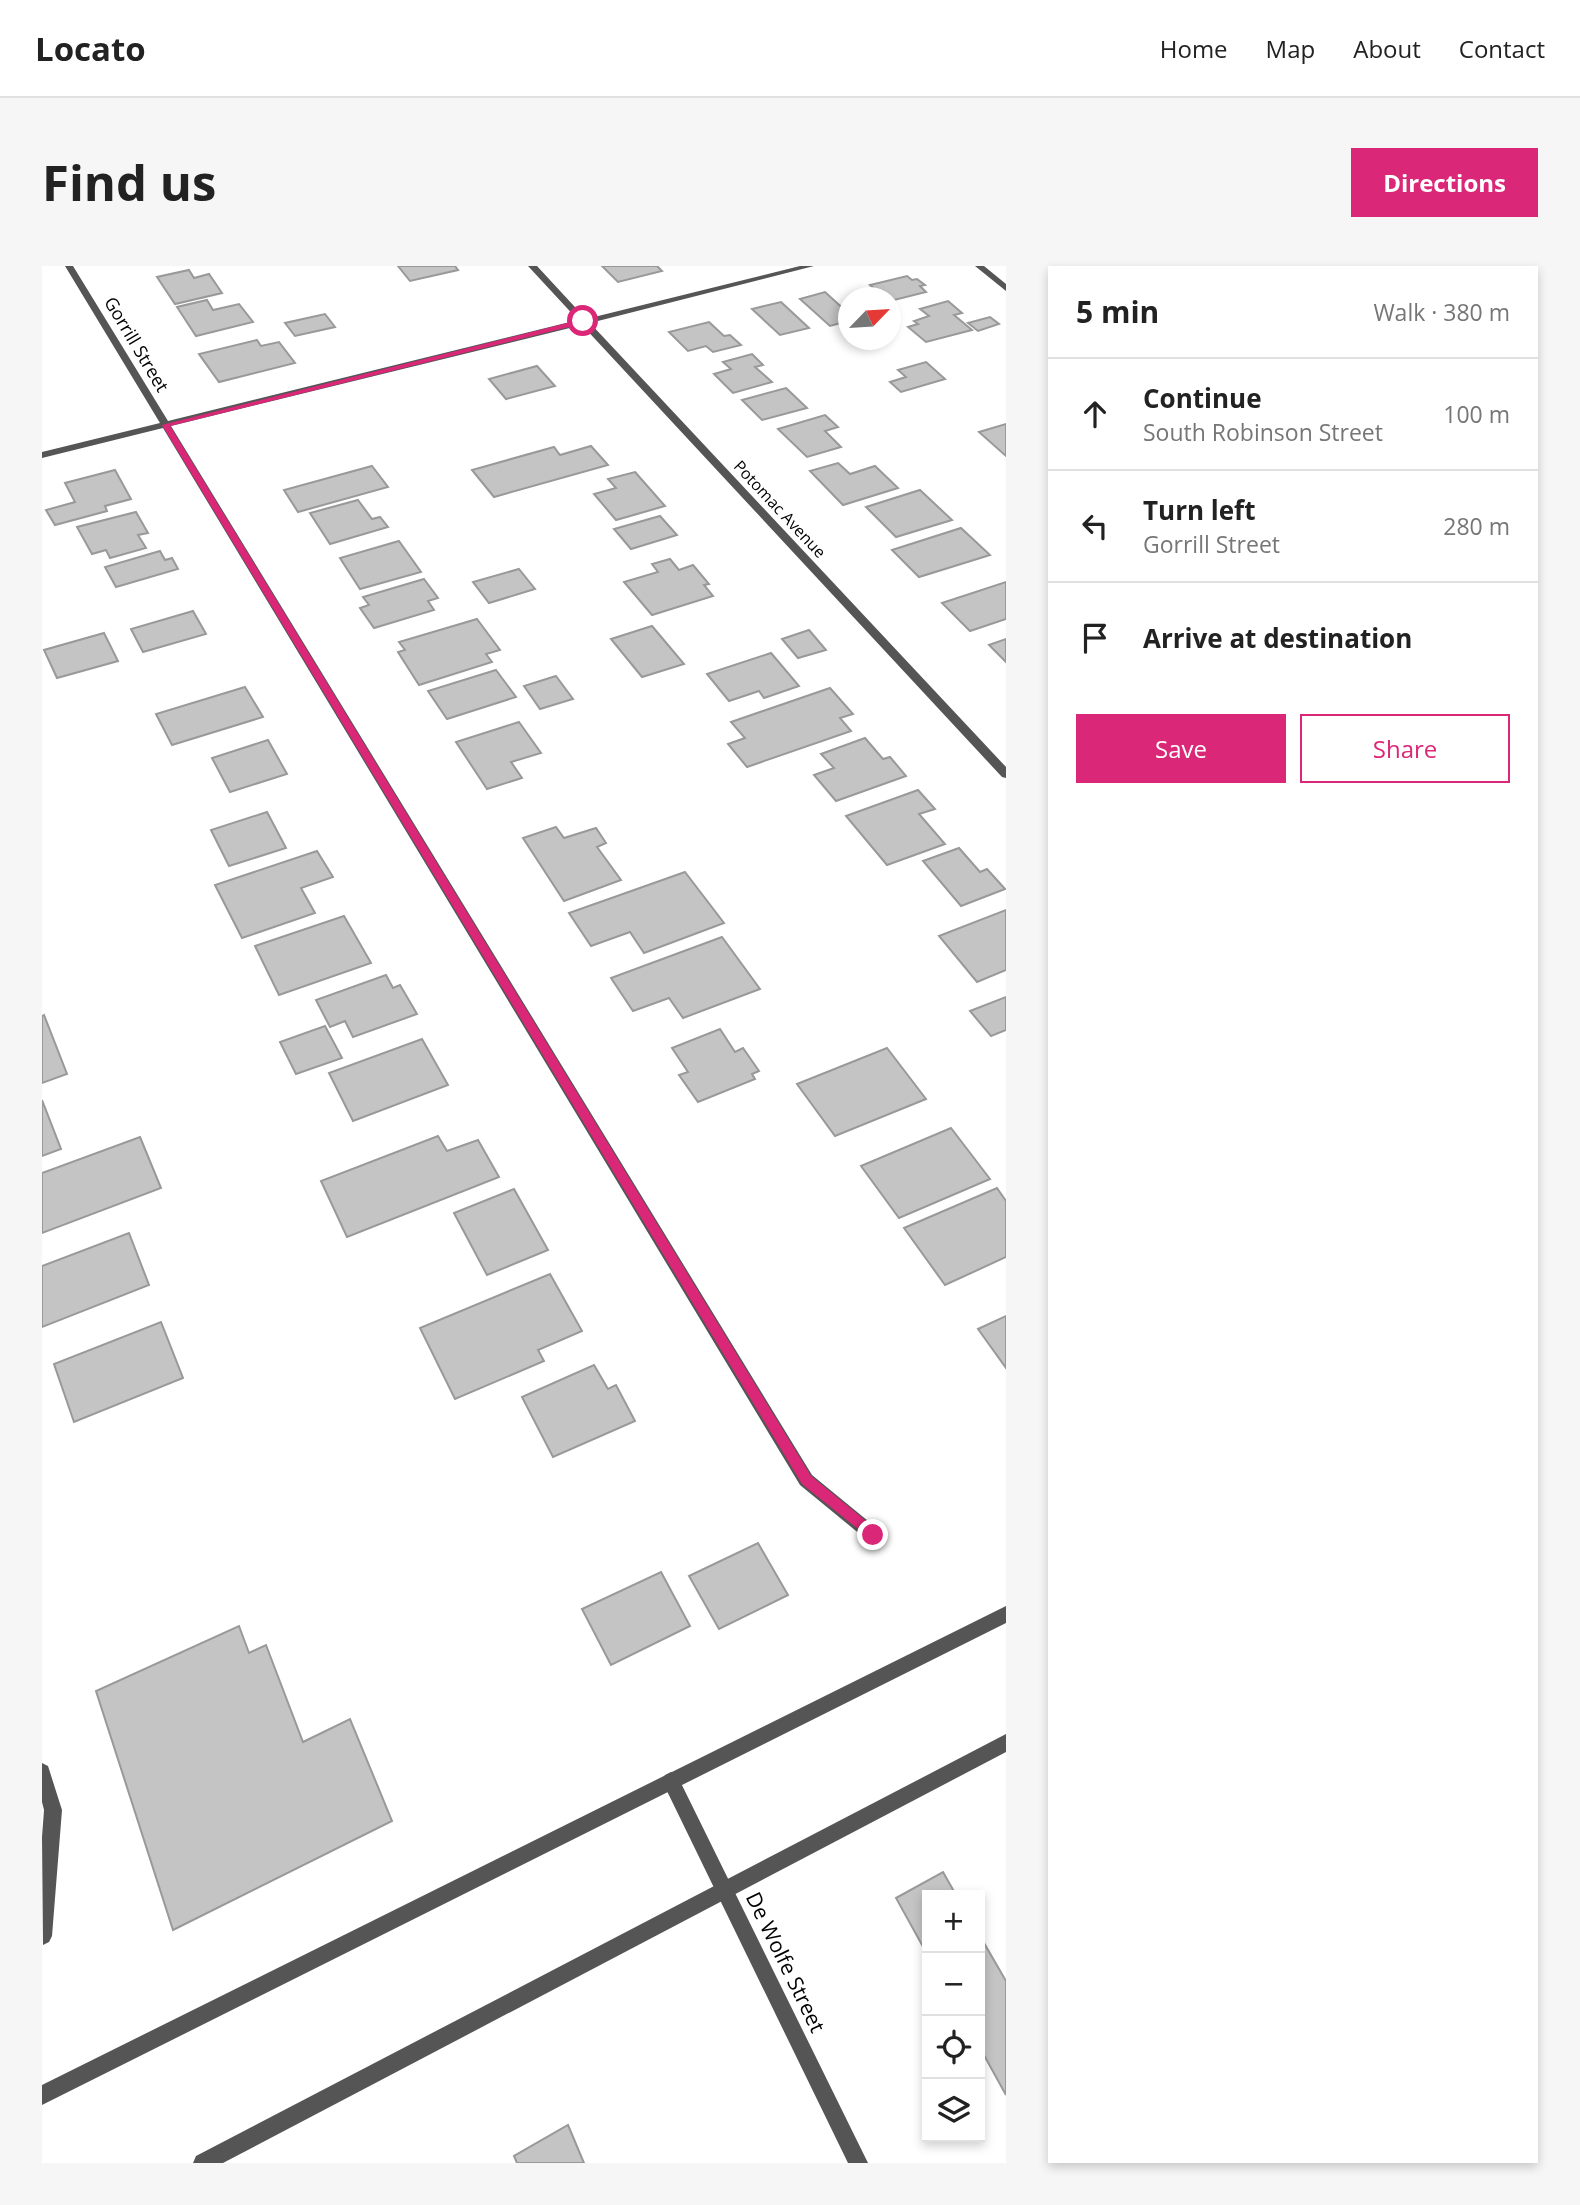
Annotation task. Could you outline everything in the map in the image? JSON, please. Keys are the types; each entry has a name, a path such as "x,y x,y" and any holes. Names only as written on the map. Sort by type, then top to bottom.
{"street":[{"name":"Gorrill Street","path":"69,266 806,1480 873,1535"},
{"name":"Potomac Avenue","path":"532,266 1006,774"},
{"path":"42,455 810,266"},
{"path":"979,266 1006,288"},
{"path":"42,2095 1006,1614"},
{"path":"203,2163 1006,1743"},
{"path":"42,1772 53,1810 43,1936"},
{"name":"De Wolfe Street","path":"671,1781 859,2163"}],"building":[{"path":"398,266 455,266 458,270 410,281"},
{"path":"602,266 657,266 662,271 618,282"},
{"path":"189,270 194,278 209,274 222,293 175,304 157,277"},
{"path":"907,276 925,285 920,286 926,292 901,298 901,287 870,285"},
{"path":"825,292 838,304 838,324 830,326 800,299"},
{"path":"207,300 213,310 239,304 253,322 196,336 177,307"},
{"path":"948,301 962,313 954,315 972,330 926,342 908,327 918,324 914,321 929,316 920,309"},
{"path":"781,302 809,328 780,335 752,309"},
{"path":"325,314 335,327 295,336 285,323"},
{"path":"990,317 999,324 978,331 968,323"},
{"path":"709,322 724,336 730,335 741,345 713,352 706,346 688,351 669,332"},
{"path":"257,340 261,346 279,342 295,363 219,382 199,354"},
{"path":"752,354 763,365 755,367 772,382 733,393 714,374 731,369 723,362"},
{"path":"926,362 945,379 901,392 890,382 906,377 898,370"},
{"path":"537,366 555,386 506,399 489,379"},
{"path":"786,388 807,408 762,420 742,400"},
{"path":"825,415 838,427 825,431 841,447 807,457 778,429"},
{"path":"1006,424 1006,456 979,432"},
{"path":"591,446 608,465 494,497 472,470 554,447 560,455"},
{"path":"838,463 850,474 875,466 898,488 843,505 810,471"},
{"path":"372,466 388,487 298,512 284,490"},
{"path":"115,470 131,499 105,506 107,511 55,525 46,510 75,502 65,483"},
{"path":"635,472 665,506 616,520 594,494 616,488 608,479"},
{"path":"920,490 952,520 896,537 866,507"},
{"path":"358,500 372,519 380,517 388,527 330,544 310,513"},
{"path":"136,512 148,533 138,535 146,548 110,558 106,550 92,554 77,527"},
{"path":"660,516 677,535 631,549 614,529"},
{"path":"961,528 990,555 919,577 892,550"},
{"path":"399,541 421,572 360,589 340,558"},
{"path":"160,551 165,560 172,558 178,569 116,587 105,567"},
{"path":"670,559 679,570 693,565 709,584 704,585 713,596 652,615 624,582 658,572 652,564"},
{"path":"519,569 535,589 489,603 473,582"},
{"path":"424,579 438,598 428,601 434,610 374,628 360,608 369,605 363,597"},
{"path":"1006,582 1006,619 970,631 942,603"},
{"path":"193,611 206,634 143,652 131,629"},
{"path":"477,619 500,650 486,654 492,662 419,685 398,652 405,650 399,642"},
{"path":"652,626 684,664 642,677 611,639"},
{"path":"809,630 826,650 798,658 782,639"},
{"path":"104,633 118,661 57,678 44,650"},
{"path":"1006,639 1006,662 989,645"},
{"path":"771,653 799,686 764,698 759,691 729,701 707,674"},
{"path":"496,670 516,697 447,719 428,691"},
{"path":"556,676 573,699 540,709 524,686"},
{"path":"245,687 263,717 172,745 156,714"},
{"path":"830,688 853,714 840,718 851,731 747,767 728,744 745,738 731,722"},
{"path":"519,722 541,753 511,762 522,778 487,789 456,742"},
{"path":"865,738 883,759 890,757 906,776 836,801 814,775 834,768 821,754"},
{"path":"268,740 287,774 230,792 212,758"},
{"path":"918,790 935,809 919,814 945,844 887,865 846,816"},
{"path":"267,812 286,848 229,866 211,830"},
{"path":"556,827 564,838 596,828 606,843 597,847 621,880 564,901 523,838"},
{"path":"959,848 980,872 987,869 1005,889 961,906 923,861"},
{"path":"317,851 333,877 301,888 315,913 242,938 215,885"},
{"path":"685,872 724,923 644,953 630,932 591,946 569,913"},
{"path":"1006,910 1006,970 977,982 939,936"},
{"path":"344,916 371,963 279,995 255,946"},
{"path":"722,937 760,989 683,1018 669,998 633,1011 611,978"},
{"path":"386,975 393,988 400,985 417,1014 353,1037 345,1021 330,1027 316,1000"},
{"path":"1006,997 1006,1030 991,1036 970,1011"},
{"path":"44,1015 67,1074 42,1083 42,1016"},
{"path":"325,1026 342,1058 296,1074 280,1042"},
{"path":"720,1029 735,1052 743,1048 759,1071 752,1074 755,1079 698,1102 679,1075 688,1072 672,1048"},
{"path":"422,1039 448,1085 353,1121 329,1073"},
{"path":"887,1048 926,1099 835,1136 797,1084"},
{"path":"42,1100 61,1149 42,1156"},
{"path":"951,1128 990,1179 899,1218 861,1166"},
{"path":"438,1136 447,1151 478,1140 499,1177 347,1237 321,1181"},
{"path":"140,1137 161,1188 42,1233 42,1173"},
{"path":"997,1188 1006,1201 1006,1257 945,1285 904,1228"},
{"path":"514,1189 548,1250 487,1275 454,1213"},
{"path":"129,1233 149,1285 42,1327 42,1266"},
{"path":"550,1274 582,1331 538,1350 544,1361 455,1399 420,1328"},
{"path":"1006,1316 1006,1368 978,1329"},
{"path":"161,1322 183,1378 74,1422 54,1364"},
{"path":"594,1365 608,1389 616,1385 635,1421 553,1457 522,1397"},
{"path":"758,1543 788,1595 719,1629 689,1576"},
{"path":"661,1572 690,1626 611,1665 582,1609"},
{"path":"239,1626 249,1653 266,1645 303,1742 350,1719 392,1821 173,1930 96,1691"},
{"path":"943,1872 953,1890 922,1890 922,1945 896,1898"},
{"path":"985,1945 1006,1981 1006,2095 985,2057"},
{"path":"568,2125 584,2163 517,2163 514,2156"}],"route":[{"path":"583,321 166,425 806,1480 873,1535"}]}
